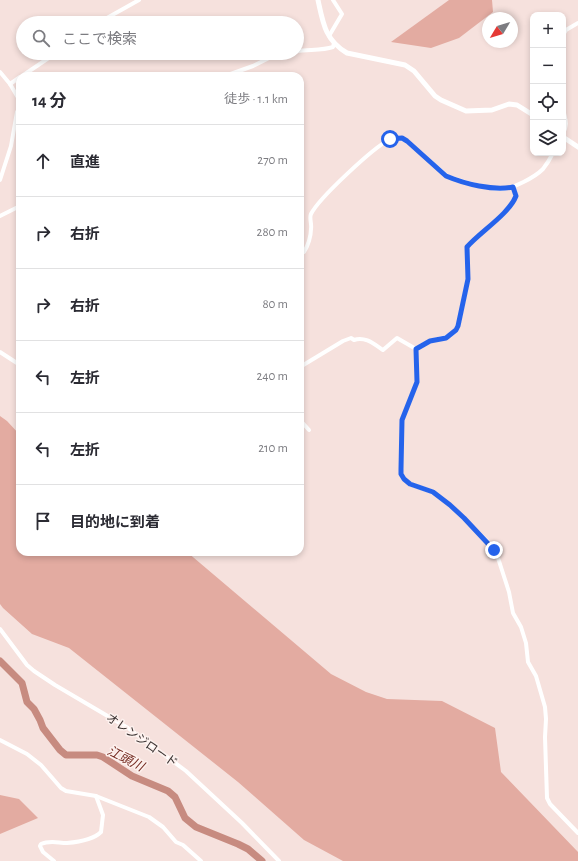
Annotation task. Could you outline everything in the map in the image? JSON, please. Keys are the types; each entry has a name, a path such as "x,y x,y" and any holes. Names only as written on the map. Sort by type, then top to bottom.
{"main road":[{"path":"318,0 324,28 328,36 339,48 347,53 405,65 414,71 435,96 466,111 492,110 509,104 517,105 530,113"},
{"path":"566,139 578,148"}],"street":[{"path":"110,16 139,0"},
{"path":"328,36 342,14 333,0"},
{"path":"566,30 578,23"},
{"path":"304,50 329,49 333,47 334,43"},
{"path":"27,72 45,60"},
{"path":"236,72 264,60"},
{"path":"0,72 16,94"},
{"path":"10,84 16,80"},
{"path":"0,180 11,146 16,118"},
{"path":"304,252 307,248 311,228 310,215 316,206 350,172 382,144 390,139 402,138 407,141 446,176 502,189 513,187 538,174 544,168 551,156"},
{"path":"416,349 430,341 446,338 456,330 468,279 467,247 498,219 514,200 516,196 513,187"},
{"path":"0,216 16,208"},
{"path":"304,365 342,341 351,338 354,340 359,338 364,339 383,350 397,338 416,349"},
{"path":"416,349 417,382 402,420 401,474 410,484 433,492 450,505 489,543 498,558 509,592 513,613 521,627 526,643 528,662 536,676 545,707 547,798 550,804 578,834"},
{"path":"0,352 16,362"},
{"path":"304,424 309,430"},
{"name":"オレンジロード","path":"0,629 27,665 34,671 128,728 186,771 242,823 279,861"},
{"path":"0,740 27,754 41,765 61,788 66,791 96,796 122,805 154,820 163,827 176,842 201,861"},
{"path":"54,861 41,850 40,846 42,844 46,842 67,843 94,838 101,832 103,815 96,796"}],"shaded area":[{"path":"449,0 492,0 493,12 482,12 482,20 459,38 431,48 391,42"},
{"path":"0,416 16,431 16,556 192,556 331,674 366,692 387,699 442,701 495,728 501,772 578,852 578,861 343,861 304,840 238,782 69,648 32,634 0,604"},
{"path":"0,795 19,799 38,818 0,834"}],"waterway":[{"name":"江頭川","path":"0,661 22,683 27,702 34,709 43,728 60,750 66,755 97,755 103,757 132,776 168,791 175,797 185,818 196,827 248,849 262,861"}],"route":[{"path":"390,139 402,138 407,141 446,176 489,187 502,189 513,187 516,196 498,219 467,247 468,279 458,326 456,330 446,338 430,341 416,349 418,375 416,389 406,407 402,420 403,434 401,474 404,479 410,484 433,492 450,505 489,543 494,550"}]}
